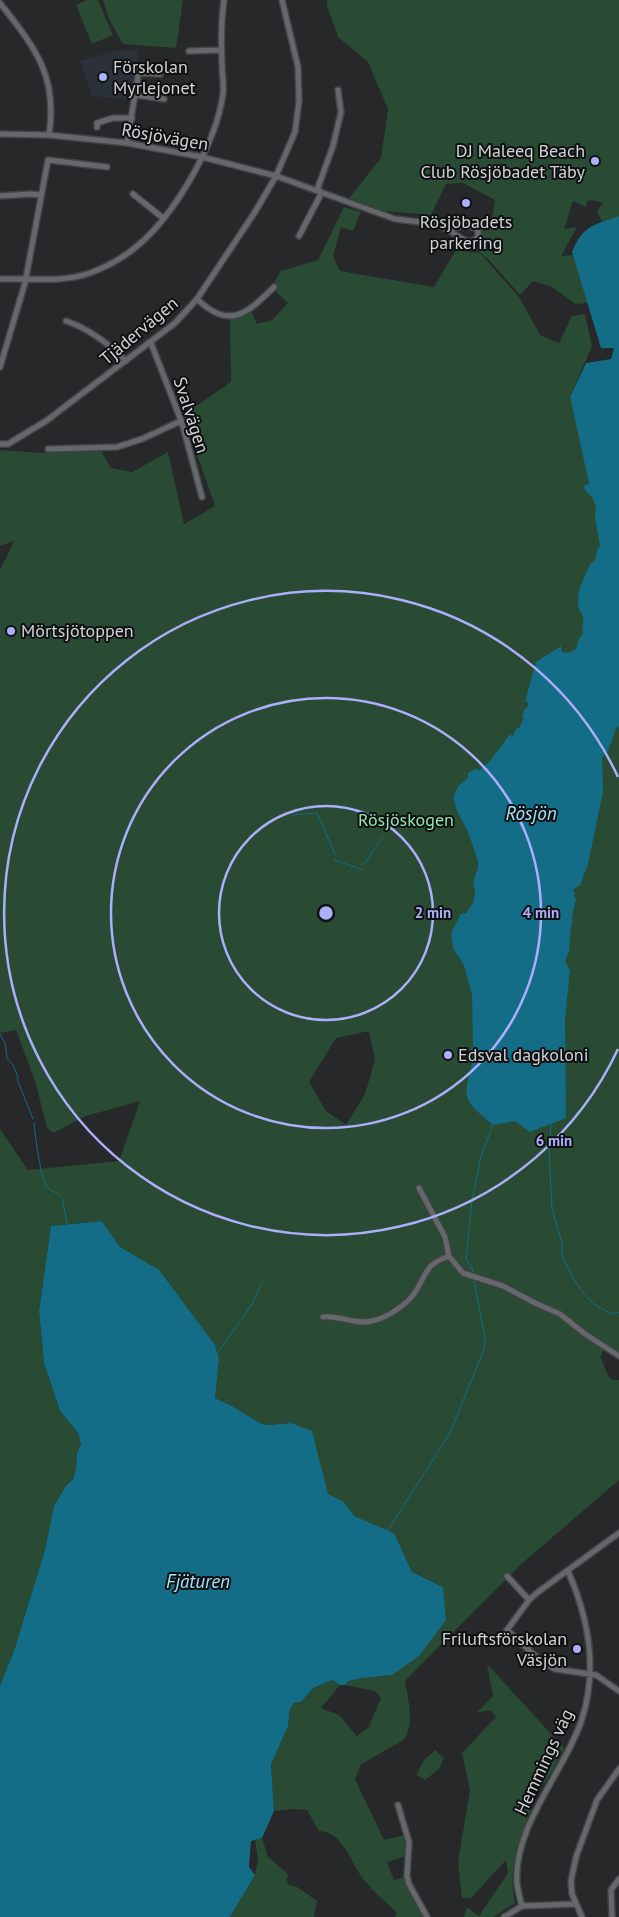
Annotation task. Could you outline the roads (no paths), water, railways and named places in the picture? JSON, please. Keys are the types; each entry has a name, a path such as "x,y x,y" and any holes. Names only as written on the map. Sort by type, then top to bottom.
{"street":[{"path":"0,279 65,279 90,273 111,263 136,247 163,218 186,186 202,157 214,129 223,94 221,50 224,0"},
{"name":"Tjädervägen","path":"0,444 8,444 46,421 176,323 197,299 255,212 276,176 295,132 299,101 298,67 282,0"},
{"path":"0,3 29,42 44,67 52,106 49,135"},
{"path":"189,51 221,50"},
{"path":"127,144 140,72 160,74"},
{"path":"299,236 320,196 319,190 333,146 341,112 338,90"},
{"path":"136,95 164,99"},
{"path":"97,127 98,123 113,118 132,118"},
{"name":"Rösjövägen","path":"0,134 49,135 127,144 202,157 276,176 395,219 436,224 464,240 472,242 478,237 479,233 477,228 468,225 447,229"},
{"path":"0,367 25,278 48,160 107,167"},
{"path":"133,194 163,218"},
{"path":"0,196 41,195"},
{"path":"197,299 209,311 222,316 240,314 259,302 274,287"},
{"path":"66,321 80,326 106,342 126,361"},
{"name":"Svalvägen","path":"151,343 181,421 202,497"},
{"path":"48,449 117,447 142,439 181,421"},
{"path":"419,1188 445,1237 449,1256 455,1265 467,1275 503,1286 535,1304 560,1314 585,1334 619,1356"},
{"path":"323,1317 334,1316 352,1322 364,1323 375,1321 388,1315 402,1306 415,1292 425,1271 436,1261 449,1256"},
{"path":"619,1533 528,1600 506,1630 542,1662 555,1669 596,1675 619,1691"},
{"name":"Hemmings väg","path":"522,1906 517,1883 520,1852 532,1821 582,1720 590,1674 590,1648 587,1626 577,1592 568,1571"},
{"path":"507,1576 528,1600"},
{"path":"582,1917 572,1894 571,1881 576,1857 597,1800 619,1769"},
{"path":"398,1805 409,1842 407,1876 409,1884 427,1917"},
{"path":"612,1917 611,1890 619,1879"},
{"path":"611,1899 619,1899"},
{"path":"504,1917 522,1906 576,1904"}],"water":[{"name":"Rösjön","path":"619,216 619,726 616,728 608,751 602,758 603,792 588,864 580,885 572,890 575,892 574,896 576,899 572,916 569,951 565,961 570,971 565,1019 566,1118 530,1132 515,1121 493,1125 475,1109 467,1097 467,1083 473,1060 470,1058 470,1051 473,1046 472,995 464,965 453,948 451,933 461,914 466,913 473,903 475,892 473,882 478,868 478,861 453,798 458,786 468,778 468,773 475,769 480,770 490,761 510,734 512,737 517,728 519,728 524,718 522,716 524,710 529,705 528,702 525,702 536,662 561,646 562,652 568,653 576,649 579,639 583,634 583,617 578,604 579,593 590,564 595,560 600,546 595,517 596,507 593,498 585,490 584,485 589,484 570,397 586,363 611,359 614,348 601,348 572,252 580,236 590,227"},
{"name":"Fjäturen","path":"102,1221 120,1247 159,1270 215,1345 219,1360 215,1398 262,1424 291,1423 312,1431 328,1494 344,1502 354,1516 394,1533 412,1572 443,1587 446,1620 419,1656 392,1675 361,1678 349,1681 345,1685 340,1685 332,1680 313,1688 301,1702 294,1703 290,1709 288,1726 271,1765 274,1811 262,1838 251,1841 249,1867 255,1875 230,1917 0,1917 0,1686 14,1651 45,1550 54,1506 65,1487 73,1479 77,1453 81,1445 78,1433 60,1411 44,1363 39,1311 51,1226"}],"waterway":[{"path":"305,814 317,813 335,854"},
{"path":"294,815 303,814"},
{"path":"364,865 383,836"},
{"path":"335,858 335,860 363,870"},
{"path":"0,1034 5,1043 7,1058 13,1065 33,1119"},
{"path":"34,1123 38,1156 44,1182 48,1188 62,1197"},
{"path":"551,1123 549,1150 552,1209 562,1243 562,1255 583,1293 595,1305 612,1314 619,1312"},
{"path":"473,1273 466,1259 472,1201 481,1156 493,1125"},
{"path":"63,1201 67,1224"},
{"path":"388,1530 450,1433 484,1349 485,1338 474,1281"},
{"path":"217,1354 252,1304 262,1282"}],"place":[{"name":"Förskolan Myrlejonet","path":"103,77"},
{"name":"DJ Maleeq Beach Club Rösjöbadet Täby","path":"595,161"},
{"name":"Rösjöbadets parkering","path":"466,203"},
{"name":"Mörtsjötoppen","path":"11,631"},
{"name":"Edsval dagkoloni","path":"448,1055"},
{"name":"Friluftsförskolan Väsjön","path":"577,1649"}],"park label":[{"name":"Rösjöskogen","path":"406,820"}]}
